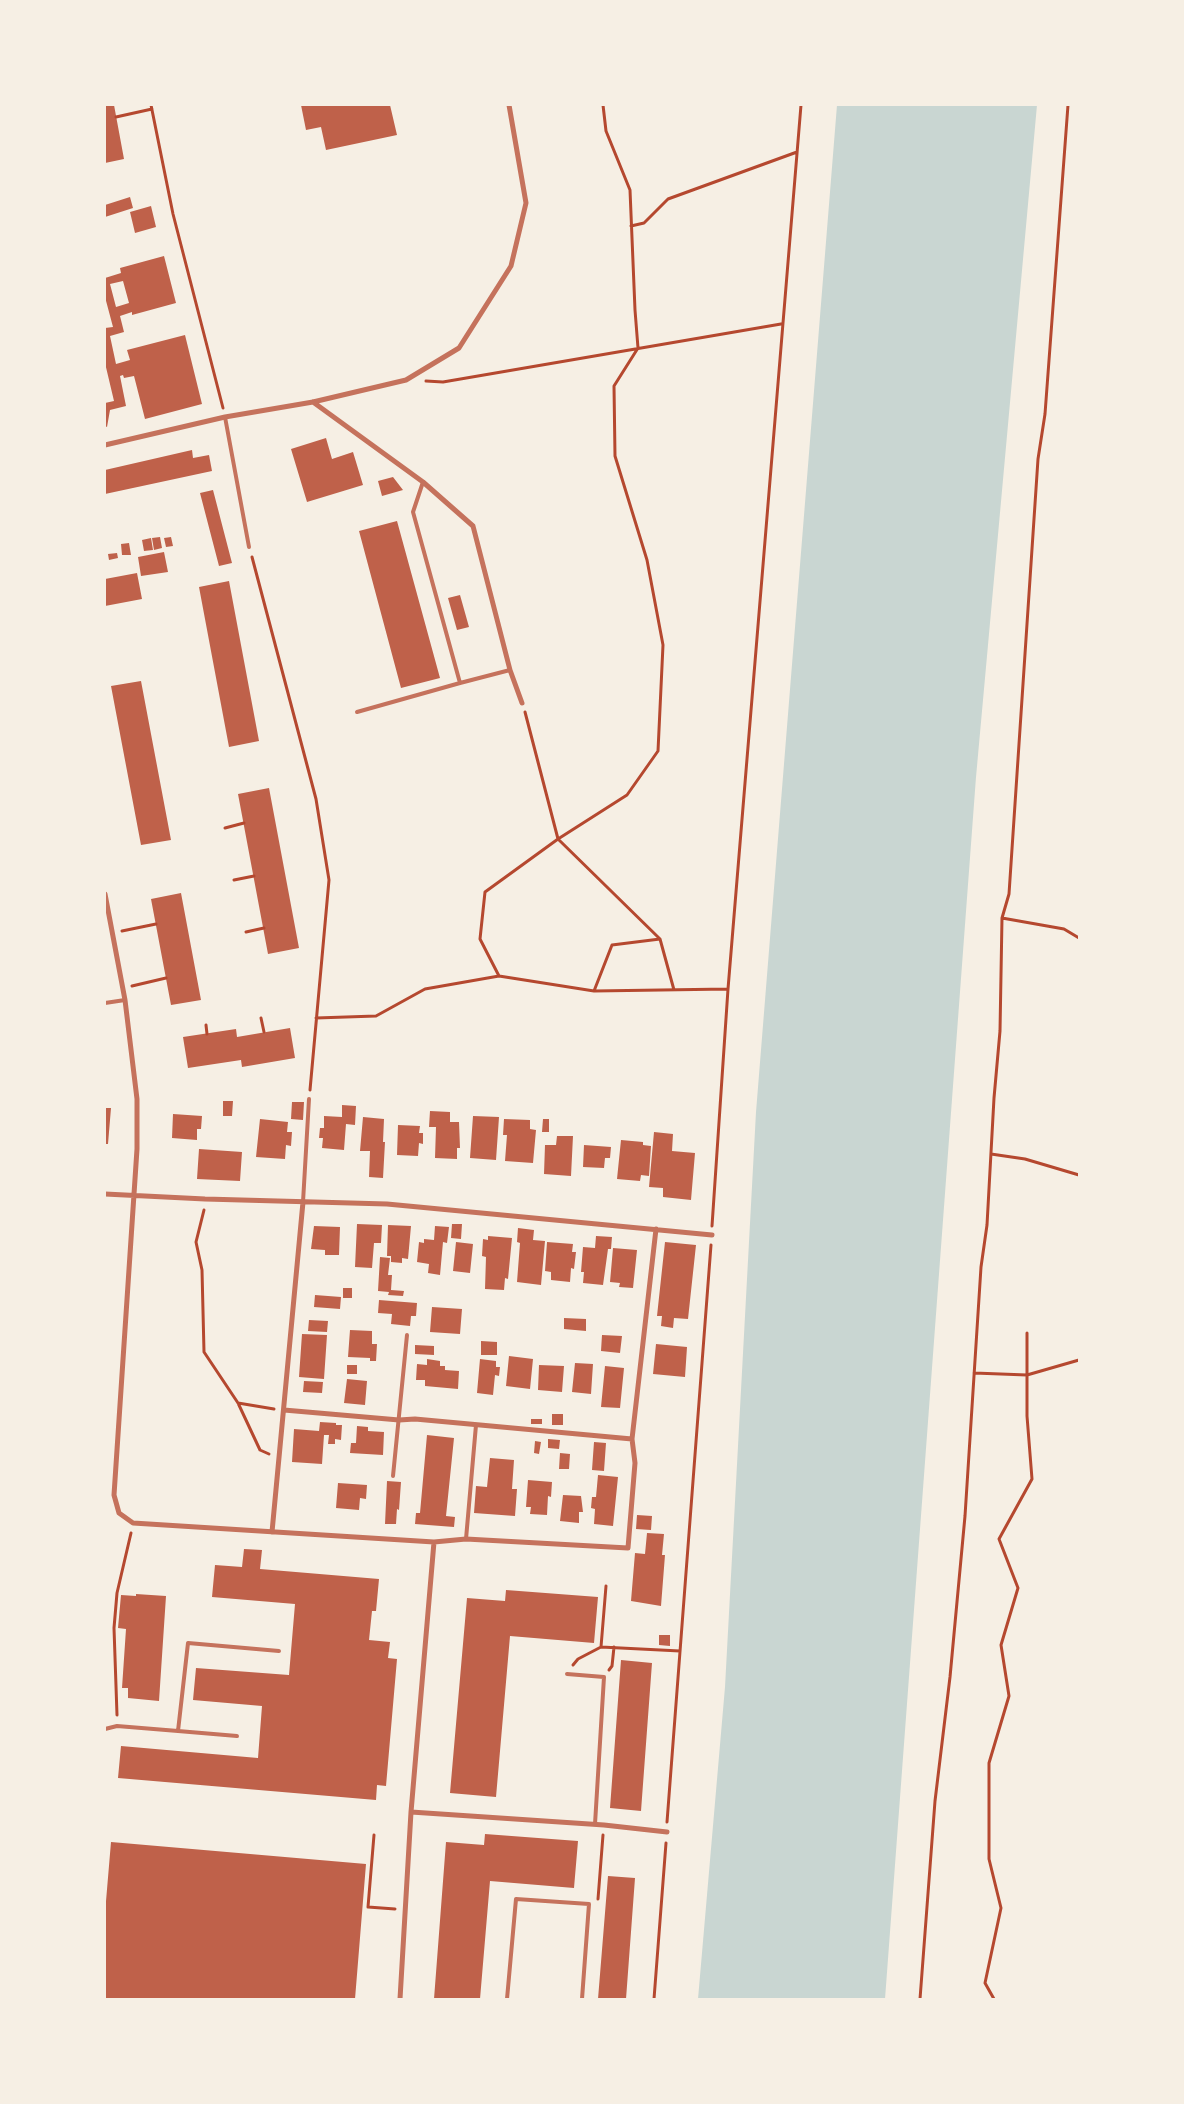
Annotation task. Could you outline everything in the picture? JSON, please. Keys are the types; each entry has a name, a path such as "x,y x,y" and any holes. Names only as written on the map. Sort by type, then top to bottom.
{"street":[{"path":"105,445 225,417 313,402 406,380 459,348 511,266 526,203 509,105"},
{"path":"313,402 423,482 473,526 510,670 522,704"},
{"path":"105,894 108,922 113,933 125,1000 137,1099 137,1149 114,1495 119,1513 133,1523 434,1542 466,1539 628,1548 635,1463 632,1439 656,1229"},
{"path":"105,1194 205,1200 387,1204 712,1235"},
{"path":"272,1532 303,1202"},
{"path":"284,1410 399,1420 415,1419 632,1439"},
{"path":"400,1999 411,1812 434,1542"},
{"path":"411,1812 595,1824 667,1832"}],"lane":[{"path":"225,417 249,547"},
{"path":"423,482 413,512 460,683"},
{"path":"357,712 510,670"},
{"path":"105,1002 125,1000"},
{"path":"303,1202 309,1099"},
{"path":"393,1476 407,1335"},
{"path":"466,1539 476,1425"},
{"path":"178,1731 188,1643 279,1651"},
{"path":"567,1674 604,1677 595,1824"},
{"path":"105,1729 117,1726 237,1736"},
{"path":"507,1999 516,1899 590,1904 582,1999"}],"path":[{"path":"499,976 480,939 485,892 558,839 627,795 658,751 663,645 647,560 615,456 614,386 638,348 630,190 606,132 603,105"},
{"path":"654,1999 712,1235 728,989 781,324 801,105"},
{"path":"920,1999 935,1801 950,1677 965,1516 1000,1032 1002,918 1009,894 1038,459 1045,414 1068,105"},
{"path":"116,117 151,107 173,214 225,417"},
{"path":"631,226 644,223 668,199 797,152"},
{"path":"406,380 443,382 781,324"},
{"path":"249,547 316,799 329,880 309,1099"},
{"path":"522,704 558,839 660,940 674,990"},
{"path":"225,828 244,823"},
{"path":"234,880 254,876"},
{"path":"1002,918 1064,929 1079,938"},
{"path":"113,933 156,924"},
{"path":"246,932 264,928"},
{"path":"594,992 612,945 660,940"},
{"path":"316,1018 376,1016 425,989 499,976 594,992 728,989"},
{"path":"123,988 166,978"},
{"path":"261,1018 264,1032"},
{"path":"206,1026 207,1034"},
{"path":"991,1154 1025,1159 1079,1175"},
{"path":"205,1200 204,1218 196,1242 202,1270 204,1352 238,1403 260,1450 279,1459"},
{"path":"994,1999 985,1983 1001,1908 989,1859 989,1762 1009,1696 1001,1645 1018,1588 999,1539 1032,1479 1027,1416 1027,1333"},
{"path":"974,1373 1027,1375 1079,1360"},
{"path":"238,1403 284,1410"},
{"path":"117,1726 114,1628 117,1593 133,1523"},
{"path":"601,1646 606,1586"},
{"path":"567,1674 578,1659 601,1646 680,1651"},
{"path":"604,1677 612,1666 614,1647"},
{"path":"374,1835 368,1906 405,1910"}],"shaded area":[{"path":"837,105 1037,105 976,777 885,1999 698,1999 725,1687 756,1112"}],"building":[{"path":"105,105 114,105 124,159 105,163"},
{"path":"301,105 390,105 397,135 326,150 321,127 306,130"},
{"path":"130,197 133,208 105,217 105,205"},
{"path":"151,206 156,227 135,233 130,212"},
{"path":"164,256 176,303 132,315 132,312 120,316 124,332 110,336 116,364 130,360 127,350 185,335 202,404 145,419 134,376 124,378 123,375 120,376 126,406 110,410 107,427 105,426 105,403 114,401 105,363 105,328 113,327 105,297 105,278 121,273 120,268","holes":["123,281 129,303 116,307 110,284"]},
{"path":"326,438 332,459 353,452 363,485 307,502 291,449"},
{"path":"192,450 193,458 209,455 212,471 105,494 105,470"},
{"path":"393,477 403,490 382,496 378,481"},
{"path":"213,490 232,563 219,566 200,493"},
{"path":"397,521 440,678 401,688 359,531"},
{"path":"160,537 162,548 154,550 152,538"},
{"path":"171,537 173,546 166,547 164,538"},
{"path":"151,538 153,550 144,551 142,540"},
{"path":"129,543 131,555 122,555 121,544"},
{"path":"164,552 168,572 141,576 138,557"},
{"path":"117,553 118,558 109,560 108,554"},
{"path":"137,573 142,599 105,606 105,579"},
{"path":"229,581 259,741 229,747 199,587"},
{"path":"460,595 469,627 457,630 448,598"},
{"path":"141,681 171,840 141,845 111,686"},
{"path":"269,788 299,948 268,954 238,794"},
{"path":"181,893 201,1000 171,1005 151,899"},
{"path":"290,1028 295,1058 242,1067 241,1060 188,1068 183,1037 236,1029 237,1037"},
{"path":"223,1101 233,1101 232,1116 223,1116"},
{"path":"292,1102 304,1102 303,1120 291,1119"},
{"path":"342,1105 356,1106 355,1125 346,1124 344,1150 322,1148 323,1138 319,1138 320,1128 324,1128 324,1116 342,1117"},
{"path":"105,1108 111,1108 108,1144 105,1144"},
{"path":"430,1111 450,1112 450,1122 459,1122 460,1148 457,1148 457,1159 435,1158 436,1127 429,1127"},
{"path":"173,1114 202,1116 201,1129 197,1129 197,1140 172,1138"},
{"path":"473,1116 499,1117 496,1160 470,1158"},
{"path":"363,1117 384,1119 383,1178 369,1177 370,1151 360,1151"},
{"path":"260,1119 288,1122 287,1132 292,1132 291,1146 286,1145 285,1159 256,1157"},
{"path":"504,1119 530,1120 530,1129 536,1130 533,1163 505,1161 507,1135 503,1135"},
{"path":"543,1119 549,1119 549,1132 542,1132"},
{"path":"398,1125 420,1126 419,1133 423,1133 423,1144 419,1143 418,1156 397,1155"},
{"path":"654,1132 673,1134 672,1151 695,1153 691,1200 663,1197 663,1188 649,1187"},
{"path":"557,1136 573,1136 571,1176 544,1174 545,1145 556,1145"},
{"path":"621,1140 643,1142 643,1145 651,1146 649,1176 641,1175 640,1181 617,1179"},
{"path":"584,1145 611,1147 610,1158 605,1158 604,1168 583,1167"},
{"path":"199,1149 242,1152 240,1181 197,1179"},
{"path":"357,1224 382,1225 381,1243 374,1243 372,1268 355,1267"},
{"path":"452,1224 462,1224 461,1239 451,1238"},
{"path":"388,1225 411,1226 408,1259 402,1258 402,1263 391,1262 391,1256 387,1256"},
{"path":"314,1226 340,1227 339,1255 325,1255 325,1250 311,1249"},
{"path":"435,1226 449,1227 447,1243 443,1242 440,1275 428,1273 429,1264 417,1262 419,1242 424,1243 424,1239 434,1240"},
{"path":"518,1228 534,1230 533,1240 545,1241 541,1285 517,1282 520,1243 517,1242"},
{"path":"488,1236 512,1238 508,1279 505,1278 504,1290 485,1289 486,1257 482,1256 483,1239 488,1240"},
{"path":"596,1236 612,1237 611,1249 608,1249 603,1285 583,1283 584,1272 581,1272 583,1247 595,1248"},
{"path":"456,1242 473,1244 470,1273 453,1271"},
{"path":"547,1242 573,1244 572,1252 576,1252 574,1269 571,1268 570,1282 551,1280 551,1272 545,1271"},
{"path":"665,1242 696,1245 688,1319 674,1318 673,1328 661,1326 662,1316 657,1316"},
{"path":"613,1248 637,1250 633,1288 619,1287 620,1283 610,1282"},
{"path":"380,1257 390,1258 388,1275 392,1275 391,1290 404,1291 403,1296 388,1295 389,1292 378,1291"},
{"path":"343,1288 352,1288 352,1298 343,1298"},
{"path":"315,1295 341,1297 340,1309 314,1307"},
{"path":"379,1300 417,1303 416,1316 411,1316 410,1326 391,1324 392,1314 378,1313"},
{"path":"432,1307 462,1309 460,1334 430,1332"},
{"path":"564,1318 586,1319 586,1331 564,1329"},
{"path":"309,1320 328,1321 327,1332 308,1331"},
{"path":"350,1330 372,1331 372,1344 377,1344 376,1361 370,1361 370,1358 348,1357"},
{"path":"302,1334 327,1335 324,1379 299,1377"},
{"path":"602,1335 622,1336 620,1353 601,1351"},
{"path":"481,1341 497,1342 497,1355 481,1355"},
{"path":"656,1344 687,1347 685,1377 653,1374"},
{"path":"415,1345 434,1346 434,1355 415,1354"},
{"path":"509,1356 533,1359 530,1389 506,1386"},
{"path":"427,1359 440,1361 440,1366 445,1366 445,1370 459,1371 458,1389 425,1386 425,1380 416,1380 417,1364 427,1365"},
{"path":"480,1359 496,1361 496,1367 500,1367 499,1376 495,1375 493,1395 477,1393"},
{"path":"575,1363 593,1364 591,1394 572,1392"},
{"path":"347,1365 357,1365 357,1374 347,1374"},
{"path":"539,1365 564,1366 562,1392 538,1390"},
{"path":"605,1366 624,1368 620,1408 601,1407"},
{"path":"347,1379 367,1381 365,1405 344,1403"},
{"path":"304,1381 323,1382 322,1393 303,1392"},
{"path":"552,1414 563,1414 563,1425 552,1425"},
{"path":"531,1419 542,1419 542,1424 531,1424"},
{"path":"320,1422 342,1425 341,1440 335,1439 335,1444 328,1444 329,1435 324,1435 322,1464 292,1462 294,1429 319,1431"},
{"path":"357,1426 368,1427 368,1431 384,1432 383,1455 350,1453 351,1443 356,1443"},
{"path":"427,1435 454,1438 446,1516 455,1517 454,1527 415,1524 416,1513 420,1513"},
{"path":"548,1439 560,1440 559,1449 548,1448"},
{"path":"535,1441 541,1442 539,1454 534,1453"},
{"path":"594,1442 606,1443 604,1471 592,1470"},
{"path":"560,1453 570,1454 569,1469 559,1469"},
{"path":"490,1458 514,1460 512,1489 517,1489 515,1516 474,1513 476,1486 487,1487"},
{"path":"598,1475 618,1477 613,1526 594,1524 595,1509 591,1508 592,1497 596,1497"},
{"path":"528,1480 552,1482 551,1497 548,1496 547,1515 530,1514 531,1507 526,1507"},
{"path":"387,1481 401,1482 396,1524 385,1524"},
{"path":"338,1483 367,1485 366,1499 360,1498 359,1510 336,1508"},
{"path":"563,1495 581,1496 583,1512 579,1512 579,1523 560,1521"},
{"path":"637,1515 652,1516 651,1530 636,1529"},
{"path":"647,1533 664,1534 662,1555 665,1555 661,1606 631,1601 635,1553 645,1554"},
{"path":"244,1549 262,1550 260,1569 379,1579 376,1611 372,1611 369,1640 390,1642 388,1658 397,1659 386,1786 377,1785 376,1800 118,1778 121,1746 258,1758 262,1706 193,1700 196,1668 289,1675 295,1604 212,1597 215,1565 242,1567"},
{"path":"506,1590 598,1597 594,1643 510,1636 496,1797 450,1793 467,1598 505,1601"},
{"path":"136,1594 166,1596 159,1701 128,1698 128,1688 122,1688 126,1629 118,1628 121,1595 136,1596"},
{"path":"659,1635 670,1635 670,1646 659,1645"},
{"path":"621,1660 652,1663 641,1811 610,1808"},
{"path":"485,1834 578,1841 574,1888 490,1881 480,1999 434,1999 446,1842 484,1845"},
{"path":"111,1842 366,1864 355,1999 105,1999 105,1913"},
{"path":"608,1876 635,1878 626,1999 598,1999"}]}
